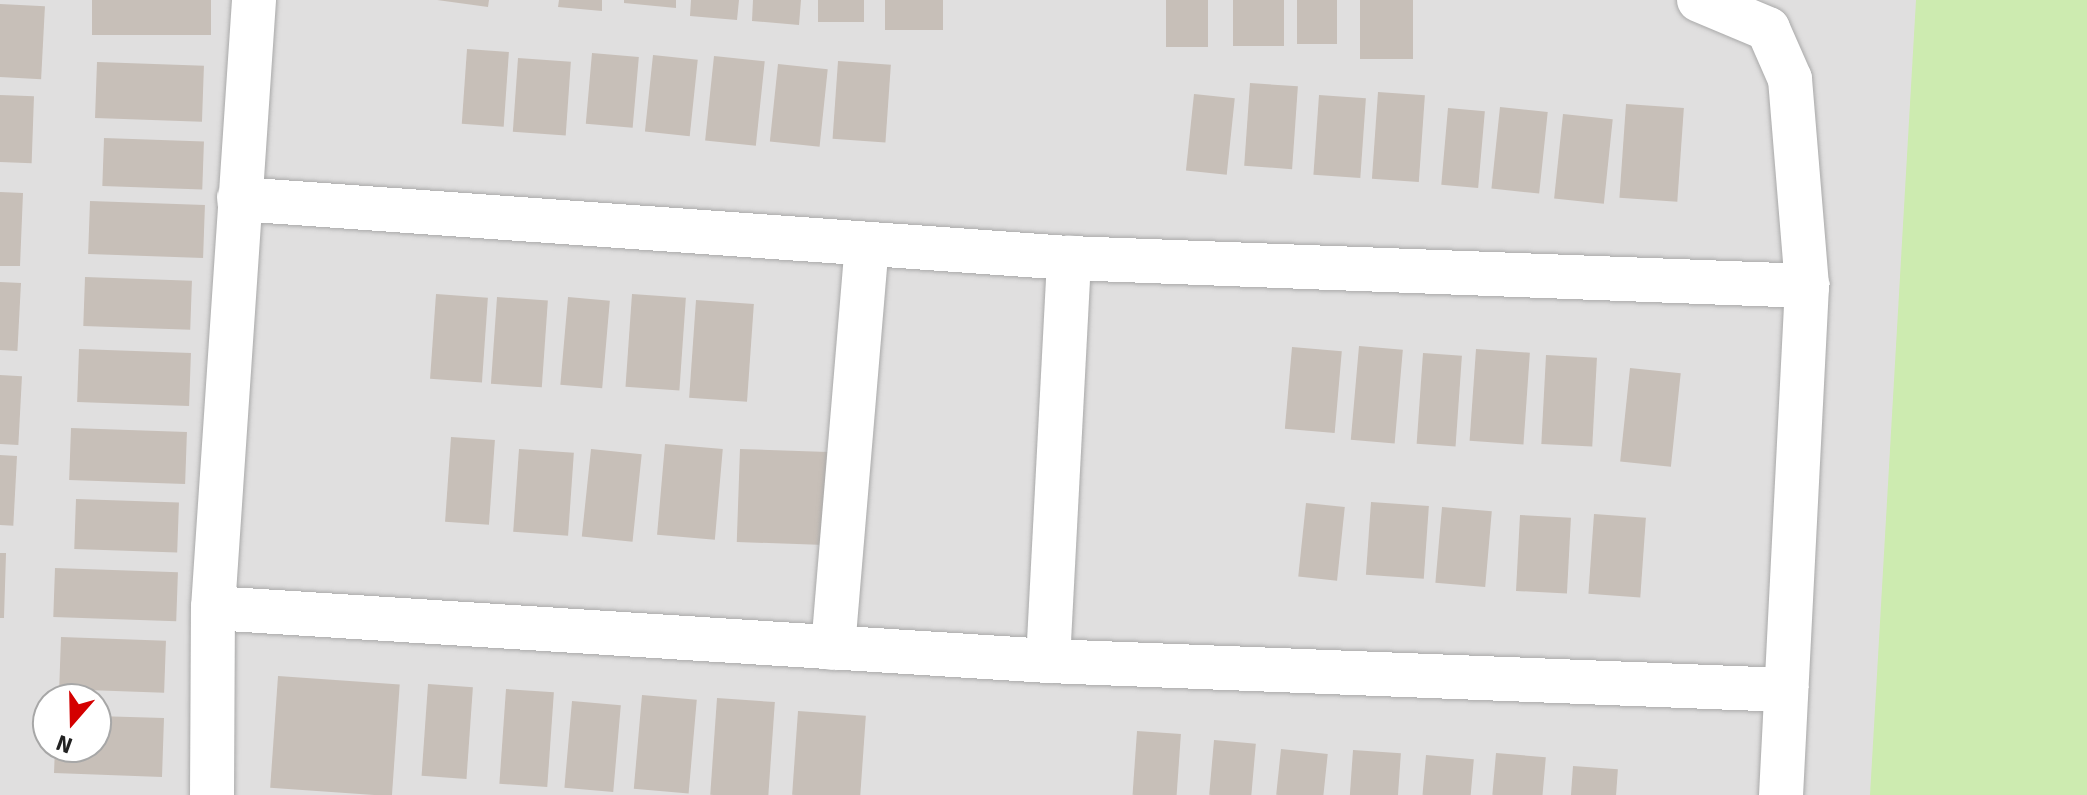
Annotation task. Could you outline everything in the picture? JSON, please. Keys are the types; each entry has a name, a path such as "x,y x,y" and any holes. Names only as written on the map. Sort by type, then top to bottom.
{"street":[{"path":"212,795 213,608 254,0"},
{"path":"1699,0 1768,29 1790,79 1807,286 1781,795"},
{"path":"239,199 867,247 1069,258 1807,286"},
{"path":"833,648 867,247"},
{"path":"1048,661 1069,258"},
{"path":"213,608 1048,661 1786,690"}],"shaded area":[{"path":"0,0 2087,0 2087,795 0,795"}],"green space":[{"path":"1916,0 2087,0 2087,795 1870,795"}],"building":[{"path":"92,0 211,0 211,35 92,35"},
{"path":"437,0 489,0 488,7"},
{"path":"559,0 602,0 602,11 558,7"},
{"path":"624,0 676,0 676,8 624,3"},
{"path":"691,0 739,0 737,20 690,16"},
{"path":"753,0 801,0 799,25 752,21"},
{"path":"818,0 864,0 864,22 818,22"},
{"path":"885,0 943,0 943,30 885,30"},
{"path":"1166,0 1208,0 1208,47 1166,47"},
{"path":"1233,0 1284,0 1284,46 1233,46"},
{"path":"1297,0 1337,0 1337,44 1297,44"},
{"path":"1360,0 1413,0 1413,59 1360,59"},
{"path":"0,4 45,6 41,79 0,77"},
{"path":"467,49 509,52 504,127 462,124"},
{"path":"592,53 639,57 633,128 586,124"},
{"path":"653,55 698,60 690,136 645,132"},
{"path":"714,56 765,61 756,146 705,141"},
{"path":"518,58 571,62 566,136 513,132"},
{"path":"838,61 891,65 885,143 833,139"},
{"path":"97,62 204,66 202,122 95,118"},
{"path":"778,64 828,69 820,147 770,142"},
{"path":"1250,83 1298,86 1292,169 1244,166"},
{"path":"1378,92 1425,95 1419,182 1372,179"},
{"path":"1194,94 1235,98 1227,175 1186,171"},
{"path":"0,95 34,96 32,163 0,162"},
{"path":"1319,95 1366,98 1360,178 1313,175"},
{"path":"1626,104 1684,108 1677,202 1619,198"},
{"path":"1500,107 1548,112 1539,194 1491,189"},
{"path":"1448,108 1485,111 1478,188 1441,185"},
{"path":"1563,114 1613,119 1604,204 1554,199"},
{"path":"104,138 204,141 202,189 102,186"},
{"path":"0,192 23,193 20,266 0,266"},
{"path":"90,201 205,205 203,258 88,254"},
{"path":"85,277 192,281 190,330 83,326"},
{"path":"0,282 21,283 17,351 0,350"},
{"path":"436,294 488,298 482,382 430,379"},
{"path":"632,294 686,298 679,391 626,387"},
{"path":"497,297 548,301 542,387 491,384"},
{"path":"568,297 610,301 602,388 560,385"},
{"path":"696,300 754,304 747,402 689,398"},
{"path":"1359,346 1403,350 1395,443 1351,440"},
{"path":"1292,347 1342,351 1335,433 1285,429"},
{"path":"79,349 191,353 189,406 77,402"},
{"path":"1476,349 1530,353 1523,445 1470,441"},
{"path":"1423,353 1462,356 1456,446 1417,444"},
{"path":"1546,355 1597,358 1592,447 1541,444"},
{"path":"1630,368 1681,373 1671,467 1620,461"},
{"path":"0,375 22,376 18,445 0,444"},
{"path":"71,428 187,432 185,484 69,480"},
{"path":"451,437 495,440 489,525 445,522"},
{"path":"665,444 723,449 715,540 657,535"},
{"path":"519,449 574,453 568,536 513,532"},
{"path":"591,449 642,454 633,542 582,537"},
{"path":"740,449 828,452 825,545 737,542"},
{"path":"0,455 17,456 13,526 0,525"},
{"path":"76,499 179,503 177,553 74,549"},
{"path":"1371,502 1429,506 1424,579 1366,575"},
{"path":"1306,503 1345,507 1337,581 1298,577"},
{"path":"1442,507 1492,511 1485,587 1435,583"},
{"path":"1594,514 1646,518 1640,597 1588,594"},
{"path":"1520,515 1571,518 1567,594 1516,591"},
{"path":"0,553 6,553 4,618 0,618"},
{"path":"55,568 178,572 176,621 53,617"},
{"path":"61,637 166,641 164,693 112,691 112,683 59,683"},
{"path":"278,676 400,685 392,795 270,788"},
{"path":"428,684 473,687 466,779 422,776"},
{"path":"506,689 554,692 547,787 499,784"},
{"path":"642,695 697,700 689,793 634,789"},
{"path":"717,698 775,702 768,795 710,795"},
{"path":"572,701 621,705 613,792 564,788"},
{"path":"798,711 866,716 860,795 792,795"},
{"path":"112,716 164,718 162,777 54,773 54,763 112,763"},
{"path":"1137,731 1181,734 1177,795 1133,795"},
{"path":"1214,740 1256,744 1251,795 1209,795"},
{"path":"1281,749 1328,754 1323,795 1276,795"},
{"path":"1353,750 1401,753 1398,795 1350,795"},
{"path":"1496,753 1546,757 1543,795 1492,795"},
{"path":"1426,755 1474,759 1471,795 1423,795"},
{"path":"1573,766 1618,769 1616,795 1571,795"}]}
